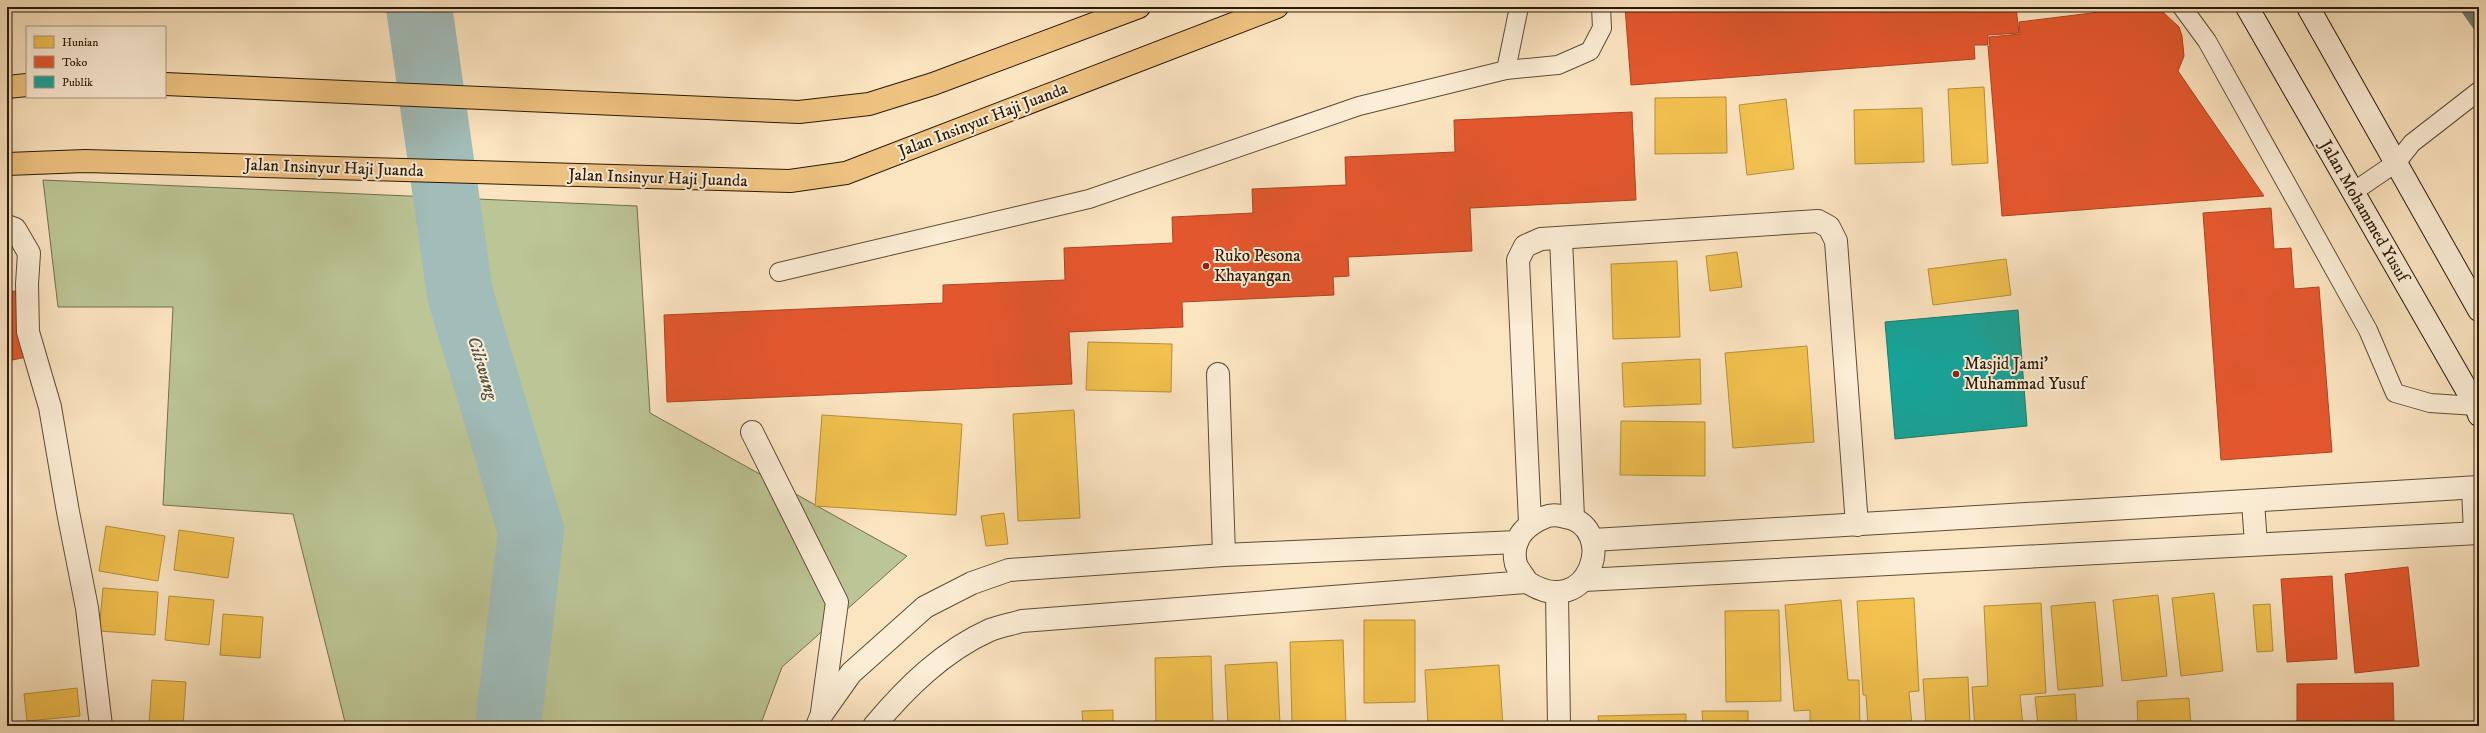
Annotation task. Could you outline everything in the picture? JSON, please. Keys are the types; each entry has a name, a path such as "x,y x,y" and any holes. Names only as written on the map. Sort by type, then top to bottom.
{"highway":[{"path":"166,84 718,107 800,112 869,104 933,84 1139,7"},
{"name":"Jalan Insinyur Haji Juanda","path":"7,164 86,162 790,181 846,173 1277,7"},
{"path":"7,87 26,85"}],"street":[{"name":"Jalan Mohammed Yusuf","path":"2247,7 2478,410"},
{"path":"2308,7 2397,162 2479,310"},
{"path":"1530,523 1518,260 1520,251 1531,242 1541,239 1818,221 1829,227 1836,241 1857,525"},
{"path":"7,226 15,229 29,253 27,284 28,332 50,407 68,512 87,608 101,726"},
{"path":"1561,238 1573,518"},
{"path":"1218,374 1224,555"},
{"path":"752,432 837,602 819,720"},
{"path":"1584,580 2477,533 2476,487 2253,502 1593,540"},
{"path":"2253,502 2256,544"},
{"path":"1551,514 1573,518 1585,528 1593,540 1594,561 1584,580 1572,589 1557,593 1541,591 1527,582 1516,564 1517,542 1522,531 1530,523 1551,514"},
{"path":"819,720 852,673 891,636 925,607 972,583 1009,570 1224,555 1517,542"},
{"path":"874,726 908,687 953,651 990,630 1022,621 1527,582"},
{"path":"1557,593 1559,726"}],"lane":[{"path":"1506,70 1519,7"},
{"path":"778,272 1089,199 1359,106 1506,70 1558,65 1590,51 1602,28 1601,7"},
{"path":"2182,7 2207,41 2368,330 2395,393 2430,403 2478,410"},
{"path":"2354,192 2397,162 2412,143 2479,91"}],"green space":[{"path":"43,180 637,206 650,413 907,556 782,667 760,726 346,726 293,514 163,505 173,307 58,307"}],"building: Hunian":[{"path":"1984,87 1988,163 1952,165 1948,89"},
{"path":"1726,97 1727,153 1655,154 1655,98"},
{"path":"1786,99 1794,169 1747,175 1739,105"},
{"path":"1922,108 1924,162 1855,164 1854,110"},
{"path":"1737,252 1742,287 1710,291 1706,256"},
{"path":"2006,259 2011,295 1933,305 1928,269"},
{"path":"1677,261 1680,337 1613,339 1611,264"},
{"path":"1088,342 1172,344 1171,392 1086,390"},
{"path":"1807,346 1814,442 1733,448 1725,353"},
{"path":"1700,359 1701,404 1624,407 1622,363"},
{"path":"1074,410 1080,518 1018,521 1013,414"},
{"path":"822,415 962,424 956,515 815,506"},
{"path":"1621,421 1705,422 1705,476 1620,475"},
{"path":"1004,513 1008,544 986,546 981,516"},
{"path":"106,526 165,536 158,581 99,571"},
{"path":"179,530 234,538 228,578 174,570"},
{"path":"103,588 158,592 155,635 99,631"},
{"path":"2214,593 2223,671 2181,676 2172,598"},
{"path":"2158,595 2167,676 2122,681 2113,600"},
{"path":"169,596 214,600 209,645 165,640"},
{"path":"1914,598 1919,691 1909,692 1912,726 1868,726 1866,695 1863,695 1857,601"},
{"path":"1841,600 1848,680 1859,680 1860,726 1810,726 1810,710 1794,711 1785,605"},
{"path":"2095,602 2103,686 2058,690 2051,606"},
{"path":"2041,603 2046,693 2020,695 2023,726 1975,726 1972,687 1988,686 1984,606"},
{"path":"2270,604 2273,651 2257,652 2253,605"},
{"path":"1779,610 1781,701 1726,702 1725,611"},
{"path":"223,614 263,617 260,658 220,655"},
{"path":"1364,620 1415,620 1415,702 1364,703"},
{"path":"1343,640 1346,726 1292,726 1290,642"},
{"path":"1211,656 1213,726 1156,726 1155,658"},
{"path":"1277,662 1280,724 1228,726 1225,665"},
{"path":"1499,665 1503,726 1428,726 1425,670"},
{"path":"1968,677 1970,726 1926,726 1923,679"},
{"path":"152,680 186,682 183,726 149,726"},
{"path":"77,688 80,716 27,721 24,694"},
{"path":"2075,694 2077,726 2038,726 2035,697"},
{"path":"2189,698 2191,726 2138,726 2137,701"},
{"path":"1113,710 1113,726 1083,726 1082,711"},
{"path":"1702,711 1748,711 1748,726 1703,726"},
{"path":"1686,714 1686,726 1599,726 1598,716"}],"building: Toko":[{"path":"1625,7 2016,7 2019,33 1988,35 1988,45 1974,45 1975,59 1631,85"},
{"path":"2126,7 2154,7 2164,13 2179,27 2182,36 2184,56 2178,71 2264,196 2002,216 1988,46 1990,47 1989,37 2020,34 2019,22 2116,10"},
{"name":"Ruko Pesona Khayangan","path":"1632,112 1636,200 1470,208 1472,251 1348,257 1349,276 1333,277 1334,295 1182,302 1183,327 1069,332 1072,384 667,402 664,315 943,303 943,285 1065,280 1064,248 1173,243 1172,217 1253,213 1252,189 1346,185 1345,157 1455,152 1454,120"},
{"path":"2271,208 2274,249 2291,248 2294,289 2319,287 2332,452 2221,460 2203,213"},
{"path":"15,291 27,357 7,361 7,292"},
{"path":"2408,567 2419,666 2355,673 2345,574"},
{"path":"2332,576 2337,659 2287,662 2281,579"},
{"path":"2393,683 2394,726 2297,726 2297,684"}],"building: Publik":[{"name":"Masjid Jami' Muhammad Yusuf","path":"2018,310 2027,426 1895,439 1885,322"}],"waterway":[{"name":"Ciliwung","path":"419,7 460,294 531,531 508,726"},
{"path":"2465,7 2479,27"}],"place":[{"name":"Ruko Pesona Khayangan","path":"1206,266"},
{"name":"Masjid Jami' Muhammad Yusuf","path":"1956,374"}]}
